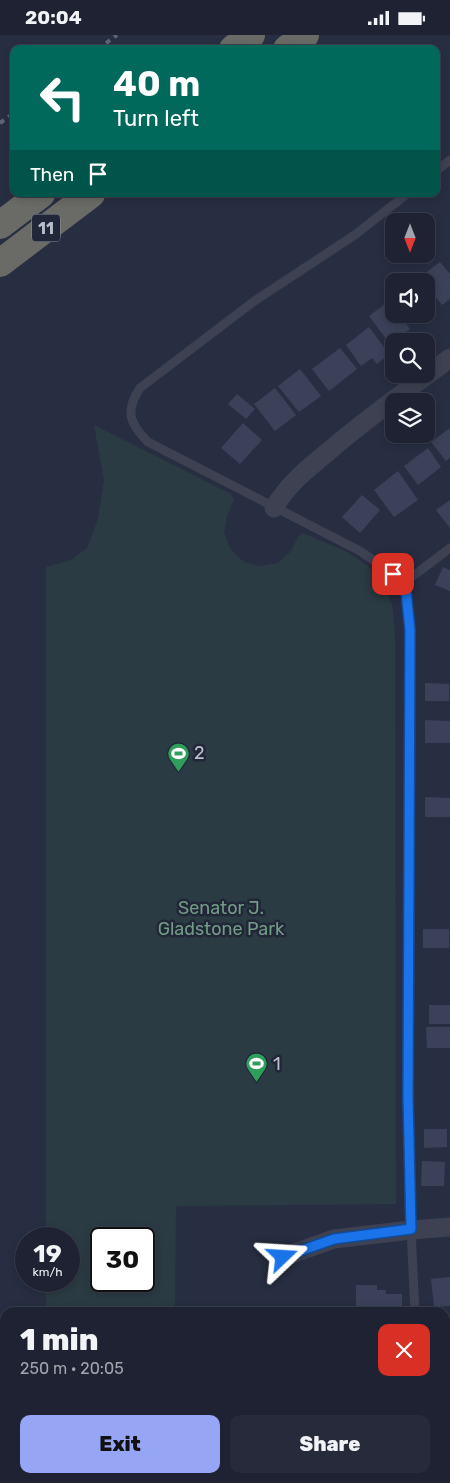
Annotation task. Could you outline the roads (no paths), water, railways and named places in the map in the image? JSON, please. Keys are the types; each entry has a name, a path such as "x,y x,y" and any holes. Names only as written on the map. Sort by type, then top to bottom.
{"highway":[{"path":"238,45 251,35"},
{"path":"292,45 305,35"},
{"name":"11","path":"0,225 38,197"},
{"name":"11","path":"0,263 87,197"}],"street":[{"path":"274,508 282,494 321,457 355,429 450,358"},
{"path":"283,1257 334,1239 411,1229 450,1227"}],"lane":[{"path":"440,168 450,160"},
{"path":"403,197 356,234 253,302 140,388 132,400 131,417 136,431 148,442 360,551 405,582 410,630 408,1097 415,1307"},
{"path":"405,582 450,548"}],"railway":[{"path":"103,45 117,35"},
{"path":"0,123 10,116"}],"place":[{"name":"2","path":"178,772"},
{"name":"1","path":"257,1083"}],"park label":[{"name":"Senator J. Gladstone Park","path":"221,918"}]}
